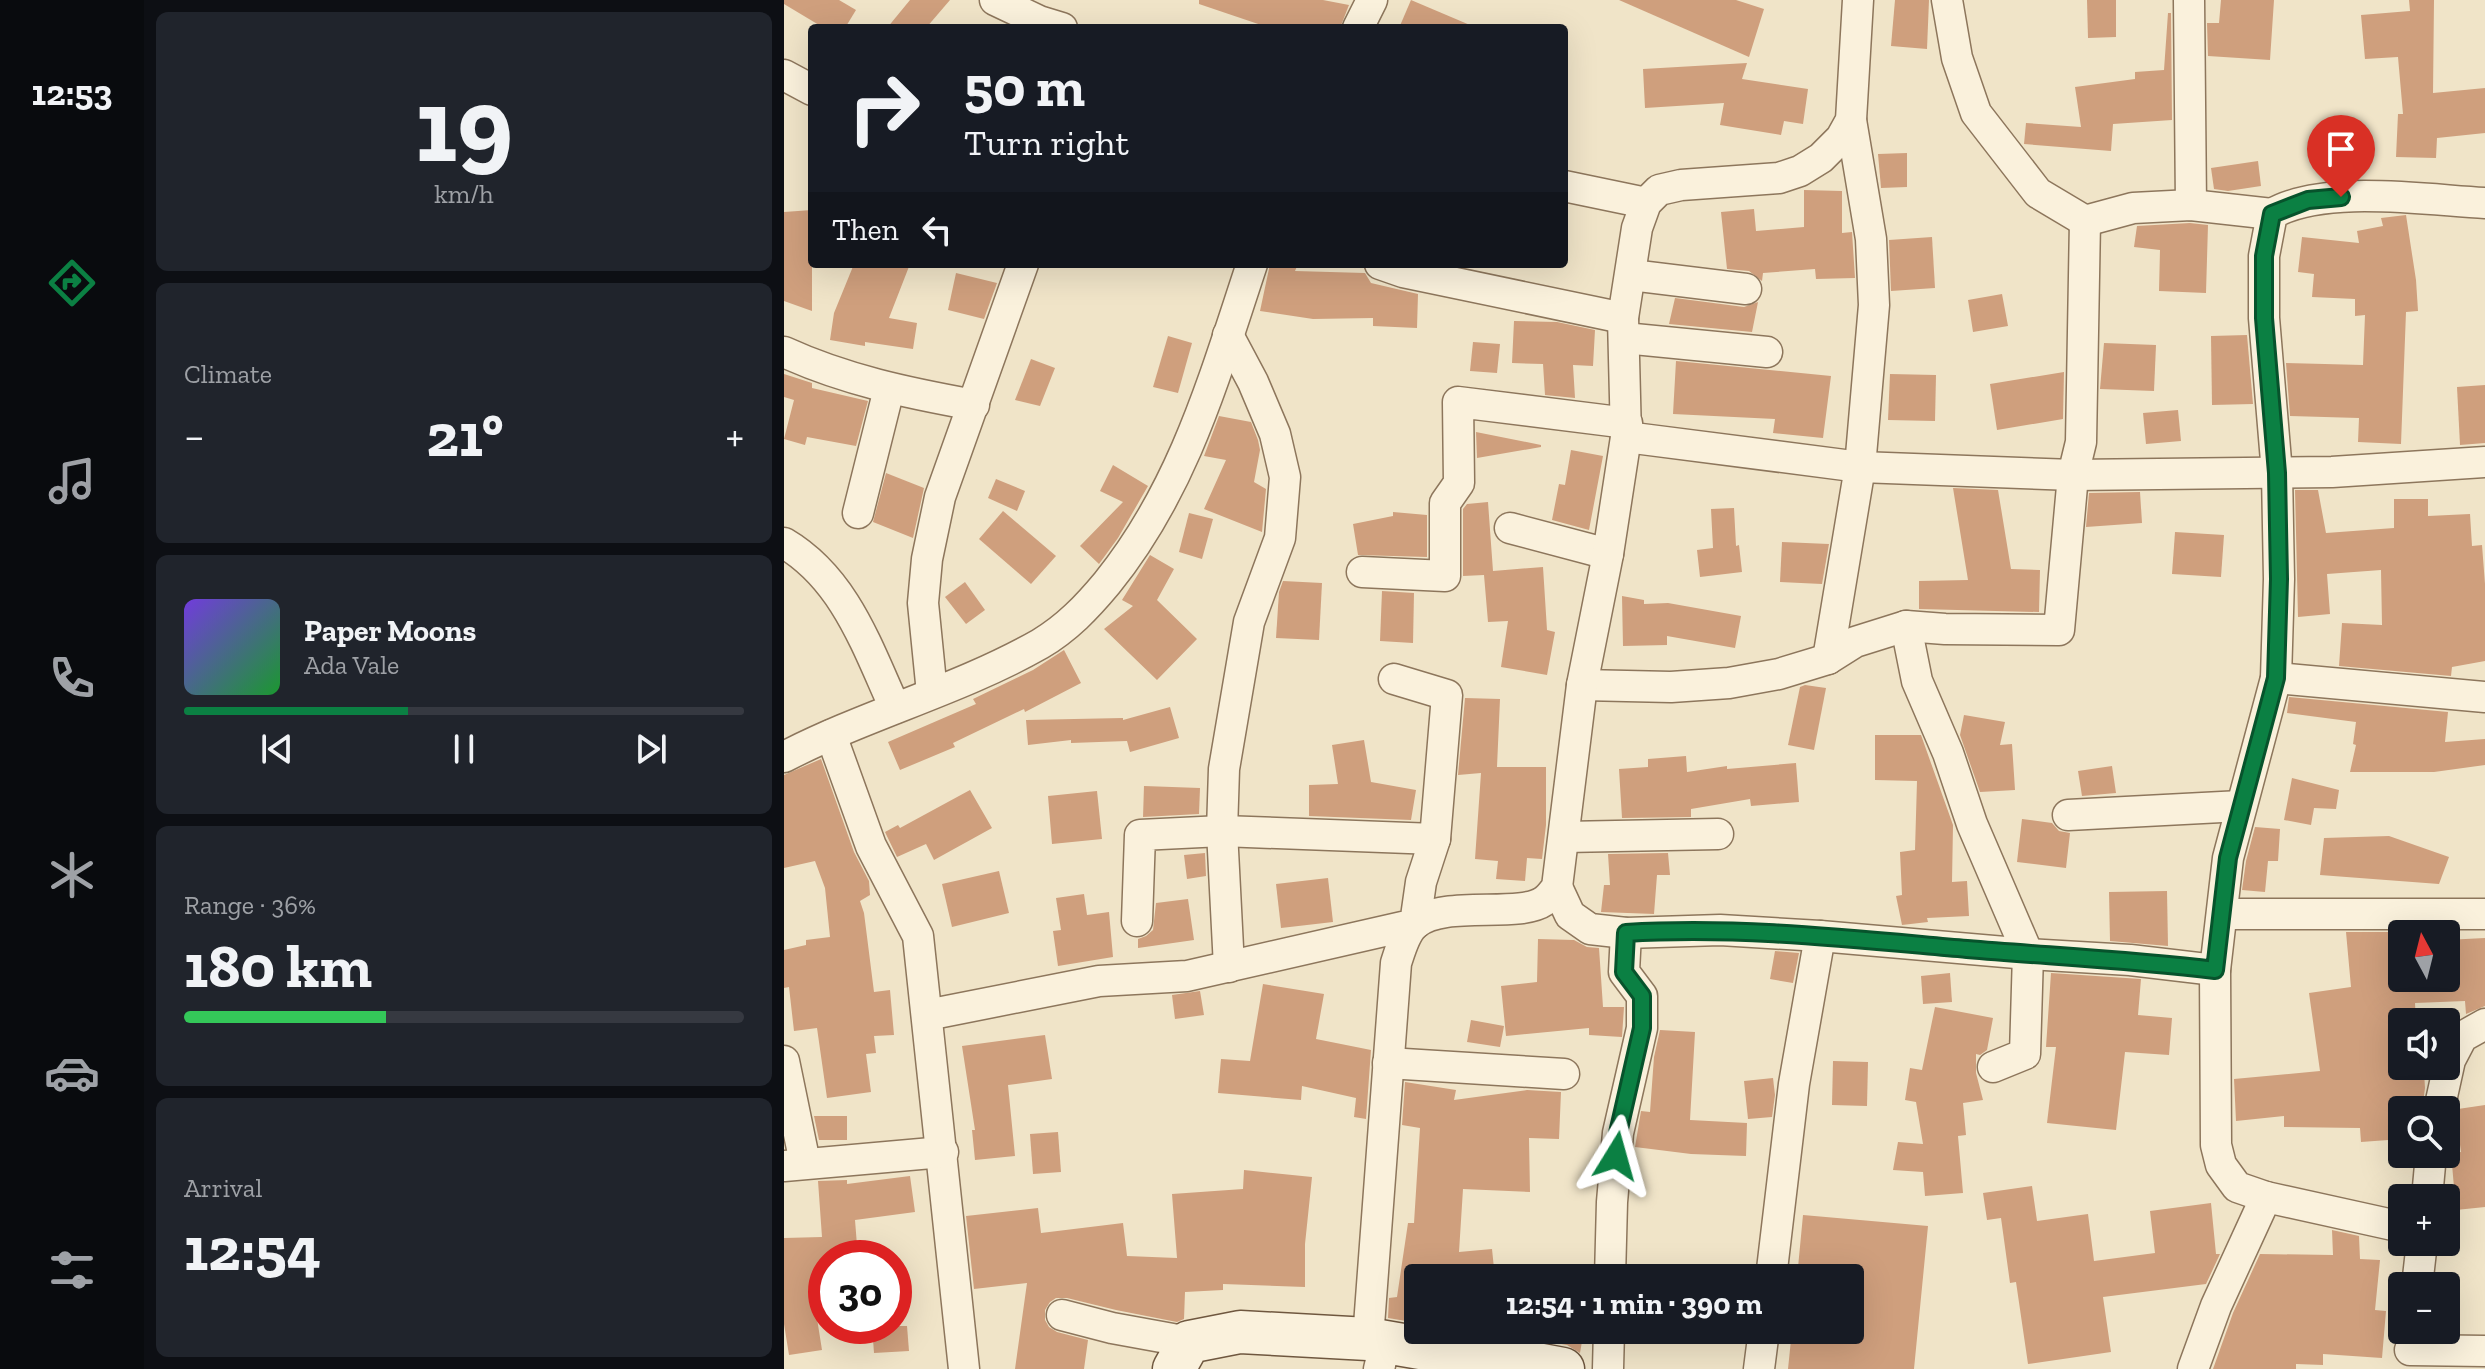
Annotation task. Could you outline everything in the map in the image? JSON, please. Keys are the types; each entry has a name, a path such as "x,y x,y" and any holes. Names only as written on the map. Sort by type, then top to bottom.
{"street":[{"path":"995,0 1049,24"},
{"path":"1360,24 1372,0"},
{"path":"1828,659 1860,467 1874,305 1871,239 1851,120 1858,0"},
{"path":"1947,0 1957,58 1976,113 2038,193 2085,221 2133,208 2191,205 2272,214 2308,200 2341,197 2485,203"},
{"path":"2189,0 2191,205"},
{"path":"784,75 808,88"},
{"path":"927,1015 1099,981 1187,976 1415,924 1435,915 1524,907 1543,902 1557,887 1582,685 1608,554 1626,430 1624,328 1637,228 1646,203 1659,190 1681,185 1779,178 1800,171 1821,158 1841,138 1851,120"},
{"path":"1568,187 1646,203"},
{"path":"2272,214 2264,256 2264,318 2277,473 2279,579 2276,678 2228,858 2224,914 2215,970 2216,1145 2221,1165 2237,1187 2266,1197 2388,1224"},
{"path":"1582,685 1671,687 1729,683 1779,674 1828,659 1855,642 1906,626 2059,630 2073,475 2081,442 2085,221"},
{"path":"932,693 923,603 927,559 940,497 1022,268"},
{"path":"784,757 1020,654 1081,615 1124,562 1154,515 1192,441 1251,268"},
{"path":"1392,268 1624,328 1767,352"},
{"path":"1631,275 1746,289"},
{"path":"1228,335 1253,382 1275,434 1285,477 1280,538 1249,622 1224,769 1222,831 1229,967"},
{"path":"784,352 821,369 889,389 974,405"},
{"path":"858,513 889,389"},
{"path":"1362,572 1445,576 1445,503 1459,483 1458,402 1860,467 2073,475 2277,473 2485,462"},
{"path":"1510,528 1608,554"},
{"path":"784,543 818,568 834,586 895,708"},
{"path":"1906,626 1917,681 1948,753 1972,824 2028,954 2025,1054 1993,1067"},
{"path":"2276,678 2485,697"},
{"path":"1378,1351 1388,1063 1396,963 1402,945 1415,924 1421,882 1435,839 1447,695 1394,679"},
{"path":"831,735 871,846 918,936 964,1369"},
{"path":"2068,815 2241,806"},
{"path":"1137,921 1140,835 1222,831 1435,839"},
{"path":"1565,837 1718,834"},
{"path":"1557,887 1570,915 1590,929 1626,933 1720,930 1820,936 2130,960 2215,970"},
{"path":"2224,914 2485,914"},
{"path":"1610,1264 1618,1133 1642,1028 1642,996 1624,972 1626,933"},
{"path":"1773,1264 1794,1084 1820,936"},
{"path":"2442,1096 2450,1060 2462,1037 2485,1024"},
{"path":"784,1061 794,1164 943,1152"},
{"path":"1388,1063 1564,1074"},
{"path":"2193,1369 2216,1306 2266,1197"},
{"path":"1062,1315 1112,1328 1182,1356 1240,1332 1446,1361 1478,1353 1521,1366 1563,1369"},
{"path":"1608,1369 1609,1344"},
{"path":"1759,1369 1762,1344"},
{"path":"2410,1350 2485,1351"}],"building":[{"path":"784,0 839,0 856,10 847,24 817,24 784,4"},
{"path":"910,0 950,0 929,24 890,24"},
{"path":"1199,0 1323,0 1349,5 1342,24 1258,24 1199,4"},
{"path":"1411,0 1468,24 1401,24"},
{"path":"1619,0 1736,0 1764,9 1749,57"},
{"path":"1895,0 1929,0 1927,49 1891,46"},
{"path":"2087,0 2116,0 2116,37 2088,38"},
{"path":"2221,0 2274,0 2270,60 2208,56 2207,23 2219,23"},
{"path":"2409,0 2434,0 2433,93 2485,88 2485,133 2437,138 2436,158 2396,157 2398,114 2403,114 2398,57 2365,59 2361,15 2410,11"},
{"path":"2168,13 2171,13 2172,120 2113,124 2111,151 2024,144 2026,123 2081,127 2075,87 2135,79 2135,72 2164,70"},
{"path":"1747,63 1742,79 1808,89 1803,124 1784,121 1781,135 1720,125 1724,103 1645,108 1643,69"},
{"path":"1907,153 1907,187 1881,188 1878,154"},
{"path":"2258,161 2261,186 2228,191 2214,189 2211,168"},
{"path":"1804,190 1842,191 1842,233 1852,232 1855,278 1816,279 1815,269 1763,273 1762,281 1749,271 1727,269 1721,212 1754,209 1756,231 1804,227"},
{"path":"808,210 812,311 784,301 784,212"},
{"path":"2406,215 2418,311 2406,312 2401,444 2358,442 2359,418 2290,416 2286,363 2363,365 2365,315 2355,316 2355,299 2312,297 2314,274 2298,272 2302,237 2359,243 2357,231 2383,226 2381,218"},
{"path":"2208,225 2206,293 2159,291 2160,250 2134,247 2137,226"},
{"path":"1932,237 1935,288 1891,291 1889,240"},
{"path":"852,268 908,268 889,318 917,323 913,349 830,340 834,313"},
{"path":"1269,268 1365,273 1371,283 1418,294 1417,328 1373,326 1373,318 1313,319 1260,311"},
{"path":"956,273 997,283 984,319 948,310"},
{"path":"2002,294 2008,326 1973,332 1968,300"},
{"path":"1675,298 1744,307 1758,302 1752,332 1669,324"},
{"path":"1514,321 1557,322 1595,330 1593,366 1573,365 1575,398 1545,395 1543,364 1512,363"},
{"path":"2247,335 2253,404 2212,405 2211,336"},
{"path":"1168,336 1192,343 1178,393 1153,387"},
{"path":"1473,342 1500,344 1497,373 1470,371"},
{"path":"2104,343 2156,345 2154,391 2100,389"},
{"path":"1031,359 1055,368 1040,406 1015,400"},
{"path":"1676,361 1831,376 1823,438 1773,433 1775,419 1673,414"},
{"path":"2064,372 2063,419 1997,430 1990,384"},
{"path":"784,374 812,383 812,388 868,401 856,446 807,437 805,445 784,439 794,400 784,397"},
{"path":"1890,374 1936,375 1935,421 1888,420"},
{"path":"2485,385 2485,443 2460,445 2457,387"},
{"path":"2178,410 2181,441 2146,444 2143,413"},
{"path":"1219,416 1251,422 1258,440 1260,450 1254,482 1266,489 1262,532 1204,509 1226,460 1204,456"},
{"path":"1476,432 1541,445 1541,447 1477,458"},
{"path":"1571,450 1603,456 1589,530 1552,520 1559,484 1565,485"},
{"path":"1113,465 1148,486 1099,564 1080,546 1123,502 1100,491"},
{"path":"886,473 924,488 913,538 873,522"},
{"path":"996,479 1025,491 1017,511 988,498"},
{"path":"1953,488 1998,490 2011,569 2040,570 2039,612 1919,609 1919,581 1968,580"},
{"path":"2295,490 2318,490 2326,533 2394,528 2394,499 2428,499 2428,516 2470,514 2472,546 2482,545 2485,661 2452,667 2451,676 2339,666 2342,623 2382,625 2381,570 2327,574 2330,614 2298,617"},
{"path":"2140,492 2142,523 2086,527 2089,493"},
{"path":"1488,502 1493,571 1543,567 1547,630 1555,632 1547,675 1501,667 1508,621 1488,622 1484,575 1463,576 1463,509 1467,504"},
{"path":"1734,508 1736,546 1739,545 1742,572 1700,577 1697,550 1713,548 1711,509"},
{"path":"1003,511 1056,556 1031,584 979,539"},
{"path":"1393,512 1427,515 1427,557 1358,555 1353,524 1393,516"},
{"path":"1189,513 1213,519 1202,559 1179,552"},
{"path":"2175,532 2224,535 2221,577 2172,574"},
{"path":"1782,542 1829,544 1822,584 1780,582"},
{"path":"1150,555 1174,569 1157,600 1197,639 1157,680 1104,629 1133,606 1122,600"},
{"path":"1283,581 1322,583 1319,640 1276,638 1279,592"},
{"path":"965,582 985,610 966,624 945,597"},
{"path":"1382,591 1414,593 1413,643 1380,641"},
{"path":"1622,596 1644,600 1644,604 1668,603 1741,616 1735,648 1667,636 1667,645 1623,646"},
{"path":"1064,650 1081,683 1025,712 1024,709 953,743 955,747 900,770 888,742 976,704 973,699 1033,670"},
{"path":"1800,687 1826,688 1814,750 1788,745"},
{"path":"2289,697 2448,712 2445,742 2485,739 2485,765 2434,772 2350,772 2356,745 2353,744 2356,722 2287,713"},
{"path":"1465,698 1500,699 1497,767 1546,767 1546,825 1542,859 1527,858 1525,881 1496,879 1498,861 1475,859 1481,773 1458,775"},
{"path":"1170,707 1179,738 1130,752 1127,741 1071,743 1071,740 1028,745 1026,720 1123,720"},
{"path":"1964,715 2005,722 2000,745 2012,744 2015,790 1980,792 1960,735"},
{"path":"1875,735 1921,735 1953,825 1952,882 1967,881 1969,916 1927,918 1928,922 1902,925 1896,896 1902,895 1900,852 1915,850 1917,781 1875,780"},
{"path":"1364,740 1371,782 1416,790 1411,820 1309,816 1309,785 1338,784 1332,745"},
{"path":"1686,756 1687,772 1727,766 1727,769 1796,763 1799,802 1751,806 1750,799 1691,809 1691,817 1622,818 1619,769 1648,767 1648,759"},
{"path":"821,759 854,852 869,881 870,895 860,901 874,992 890,990 894,1035 874,1036 876,1053 866,1054 871,1092 827,1098 817,1028 794,1031 789,987 784,988 784,950 806,945 806,940 830,937 825,888 815,861 784,868 784,775"},
{"path":"2112,766 2116,793 2082,796 2078,771"},
{"path":"2292,778 2339,790 2336,809 2314,808 2311,825 2284,820"},
{"path":"1144,786 1200,788 1199,814 1143,817"},
{"path":"970,790 992,828 934,860 926,844 897,857 885,832 898,825 900,828"},
{"path":"1097,791 1102,839 1052,844 1048,796"},
{"path":"2022,819 2052,823 2059,831 2070,833 2066,868 2017,862"},
{"path":"2255,827 2280,829 2278,861 2268,861 2265,892 2242,890"},
{"path":"2389,836 2449,857 2439,884 2320,875 2324,838"},
{"path":"1205,853 1206,876 1187,879 1184,855"},
{"path":"1668,853 1670,875 1657,875 1654,914 1601,912 1604,885 1610,885 1608,854"},
{"path":"999,871 1009,913 952,927 942,884"},
{"path":"1328,878 1333,922 1281,928 1276,884"},
{"path":"2167,891 2168,946 2110,941 2109,892"},
{"path":"1084,894 1087,915 1109,912 1113,957 1058,966 1053,931 1061,930 1056,898"},
{"path":"1188,899 1194,940 1138,948 1138,939 1153,930 1156,903"},
{"path":"2346,932 2388,932 2388,992 2460,992 2460,939 2485,938 2485,1006 2466,1014 2465,1001 2415,1003 2415,1008 2388,1008 2388,1080 2424,1080 2425,1088 2424,1096 2388,1096 2388,1140 2361,1142 2360,1128 2284,1127 2284,1116 2236,1121 2234,1079 2320,1071 2309,993 2351,987"},
{"path":"1538,939 1574,940 1587,947 1599,948 1603,1007 1624,1007 1622,1037 1589,1035 1589,1028 1506,1036 1501,986 1537,982"},
{"path":"1775,951 1799,953 1793,983 1770,979"},
{"path":"1950,973 1952,1002 1923,1004 1921,976"},
{"path":"2051,973 2141,979 2138,1015 2172,1018 2169,1055 2125,1052 2116,1130 2047,1123 2056,1047 2046,1047"},
{"path":"1263,984 1324,994 1316,1039 1371,1050 1366,1119 1354,1117 1356,1098 1302,1086 1301,1100 1218,1093 1221,1059 1250,1061"},
{"path":"1200,991 1204,1015 1175,1019 1172,995"},
{"path":"1935,1007 1993,1018 1987,1050 1976,1054 1976,1073 1983,1100 1963,1103 1966,1135 1958,1136 1963,1193 1925,1196 1923,1172 1893,1170 1898,1142 1923,1144 1916,1102 1905,1100 1910,1068 1922,1070"},
{"path":"1471,1020 1504,1026 1500,1047 1467,1042"},
{"path":"1660,1030 1695,1032 1690,1120 1747,1123 1746,1156 1691,1154 1635,1147 1641,1111 1650,1112 1654,1057"},
{"path":"1045,1035 1052,1079 1008,1085 1015,1156 975,1160 972,1130 975,1130 962,1046"},
{"path":"1833,1061 1868,1062 1867,1106 1832,1105"},
{"path":"1773,1078 1775,1095 1772,1117 1748,1119 1744,1081"},
{"path":"1405,1082 1456,1090 1454,1100 1527,1090 1561,1092 1559,1139 1529,1138 1530,1192 1463,1189 1459,1252 1492,1249 1494,1264 1404,1264 1404,1321 1388,1318 1389,1298 1397,1297 1408,1223 1414,1223 1420,1128 1402,1125"},
{"path":"2485,1105 2485,1207 2460,1210 2460,1184 2454,1184 2452,1168 2460,1168 2460,1109"},
{"path":"814,1116 847,1116 847,1140 819,1140"},
{"path":"1058,1132 1061,1172 1033,1174 1030,1134"},
{"path":"1244,1170 1312,1177 1305,1244 1305,1287 1223,1284 1223,1290 1185,1292 1184,1319 1177,1322 1056,1298 1045,1310 1045,1320 1057,1332 1088,1340 1084,1369 1015,1369 1027,1283 974,1289 966,1216 1038,1208 1041,1233 1123,1223 1127,1256 1177,1258 1172,1194 1243,1189"},
{"path":"910,1176 915,1212 855,1220 857,1240 808,1240 808,1344 821,1344 822,1350 789,1355 784,1324 784,1238 822,1237 818,1181 847,1180 847,1184"},
{"path":"2032,1186 2037,1221 2088,1214 2094,1261 2155,1253 2150,1211 2211,1203 2216,1254 2220,1254 2206,1284 2103,1297 2111,1352 2028,1364 2016,1282 2010,1283 2001,1218 1987,1220 1983,1193"},
{"path":"1803,1215 1928,1226 1914,1369 1788,1369 1791,1344 1864,1344 1864,1264 1798,1264"},
{"path":"2332,1230 2359,1236 2360,1259 2380,1260 2375,1310 2386,1311 2382,1358 2323,1354 2323,1365 2296,1364 2296,1369 2213,1369 2233,1313 2260,1254 2333,1255"},
{"path":"873,1344 908,1344 909,1351 874,1353"},
{"path":"1561,1344 1582,1344 1580,1353"}],"route":[{"path":"1616,1156 1618,1133 1642,1028 1642,996 1624,972 1626,933 1720,930 1820,936 2130,960 2215,970 2224,914 2228,858 2276,678 2279,579 2277,473 2264,318 2264,256 2272,214 2308,200 2341,197"}]}
